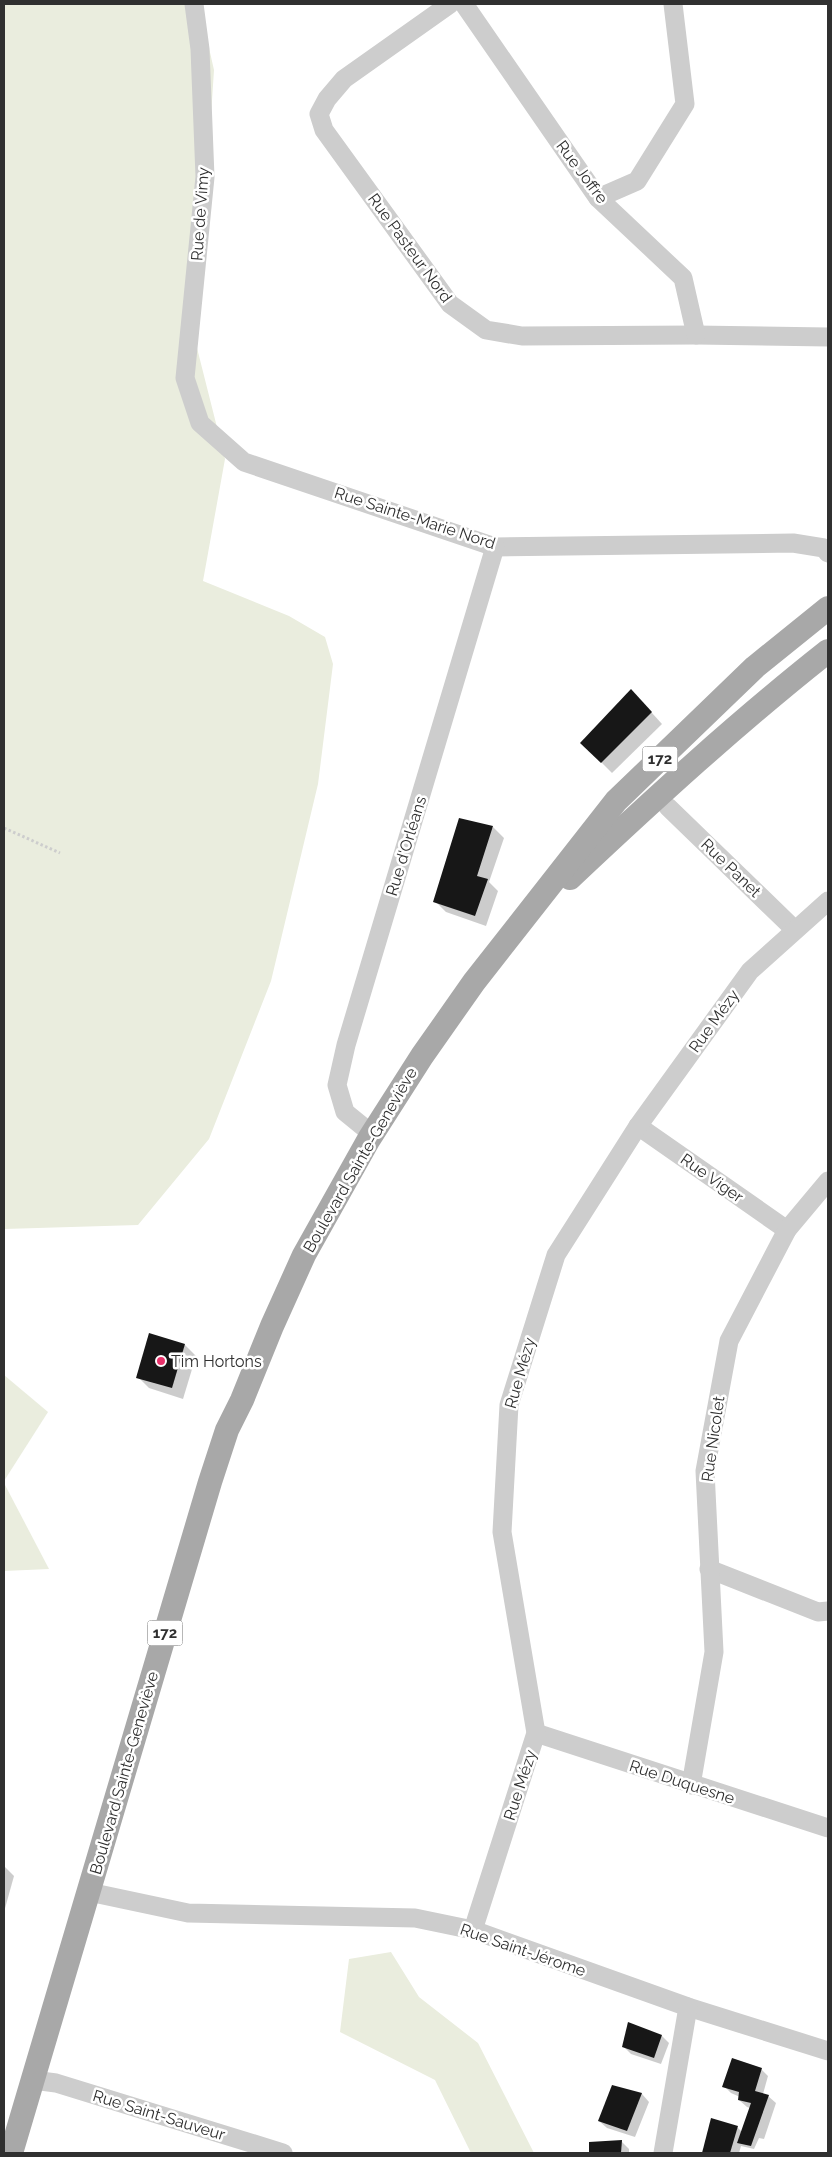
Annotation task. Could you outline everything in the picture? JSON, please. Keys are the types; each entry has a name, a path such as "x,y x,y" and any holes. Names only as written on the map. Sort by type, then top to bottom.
{"main road":[{"name":"Boulevard Sainte-Geneviève","path":"11,2153 210,1482 227,1430 242,1400 272,1326 304,1255 372,1134 422,1056 474,982 616,801 755,667 828,608"},
{"name":"Boulevard Sainte-Geneviève","path":"514,931 661,793 791,680 828,651"}],"street":[{"name":"Rue de Vimy","path":"194,4 200,49 205,176 185,378 200,423"},
{"name":"Rue Pasteur Nord","path":"450,4 344,79 327,99 319,114 324,130 450,304 486,330 522,336 696,335 828,337"},
{"name":"Rue Joffre","path":"464,4 598,198 683,278 696,335"},
{"path":"598,198 637,180 685,104 673,4"},
{"name":"Rue Sainte-Marie Nord","path":"200,423 244,462 495,547 793,543 824,548 828,553"},
{"name":"Rue d'Orléans","path":"372,1134 345,1112 337,1085 349,1036 495,547"},
{"name":"Rue Panet","path":"668,807 795,930"},
{"name":"Rue Mézy","path":"474,1930 536,1733 502,1532 508,1405 556,1254 638,1126 750,971 828,900"},
{"name":"Rue Viger","path":"638,1126 787,1230"},
{"name":"Rue Nicolet","path":"691,1785 714,1652 705,1471 729,1341 787,1230 828,1181"},
{"path":"710,1569 818,1612 828,1611"},
{"name":"Rue Duquesne","path":"536,1733 828,1828"},
{"name":"Rue Saint-Jérome","path":"89,1892 188,1912 415,1918 474,1930 688,2007 828,2051"},
{"path":"663,2153 688,2007"},
{"name":"Rue Saint-Sauveur","path":"33,2080 56,2083 283,2153"}],"path":[{"path":"4,828 60,853"}],"shaded area":[{"path":"4,4 199,4 214,70 196,344 225,459 203,581 289,616 325,637 333,664 318,784 271,981 209,1139 138,1225 4,1229"},
{"path":"4,1375 48,1412 4,1481"},
{"path":"4,1483 49,1569 4,1571"},
{"path":"391,1952 419,1997 478,2043 534,2153 471,2153 435,2080 340,2032 349,1959"}],"building":[{"path":"631,689 652,712 601,763 580,743"},
{"path":"459,818 493,826 477,876 488,879 475,916 433,902"},
{"name":"Tim Hortons","path":"149,1333 185,1344 172,1388 136,1378"},
{"path":"628,2022 662,2035 654,2058 622,2047"},
{"path":"732,2058 762,2068 755,2091 769,2095 751,2146 737,2143 751,2103 738,2100 739,2092 722,2087"},
{"path":"612,2085 642,2093 627,2131 598,2121"},
{"path":"711,2118 738,2126 730,2153 702,2153"},
{"path":"622,2140 621,2153 589,2153 589,2142"}],"place":[{"name":"Tim Hortons","path":"161,1361"}]}
